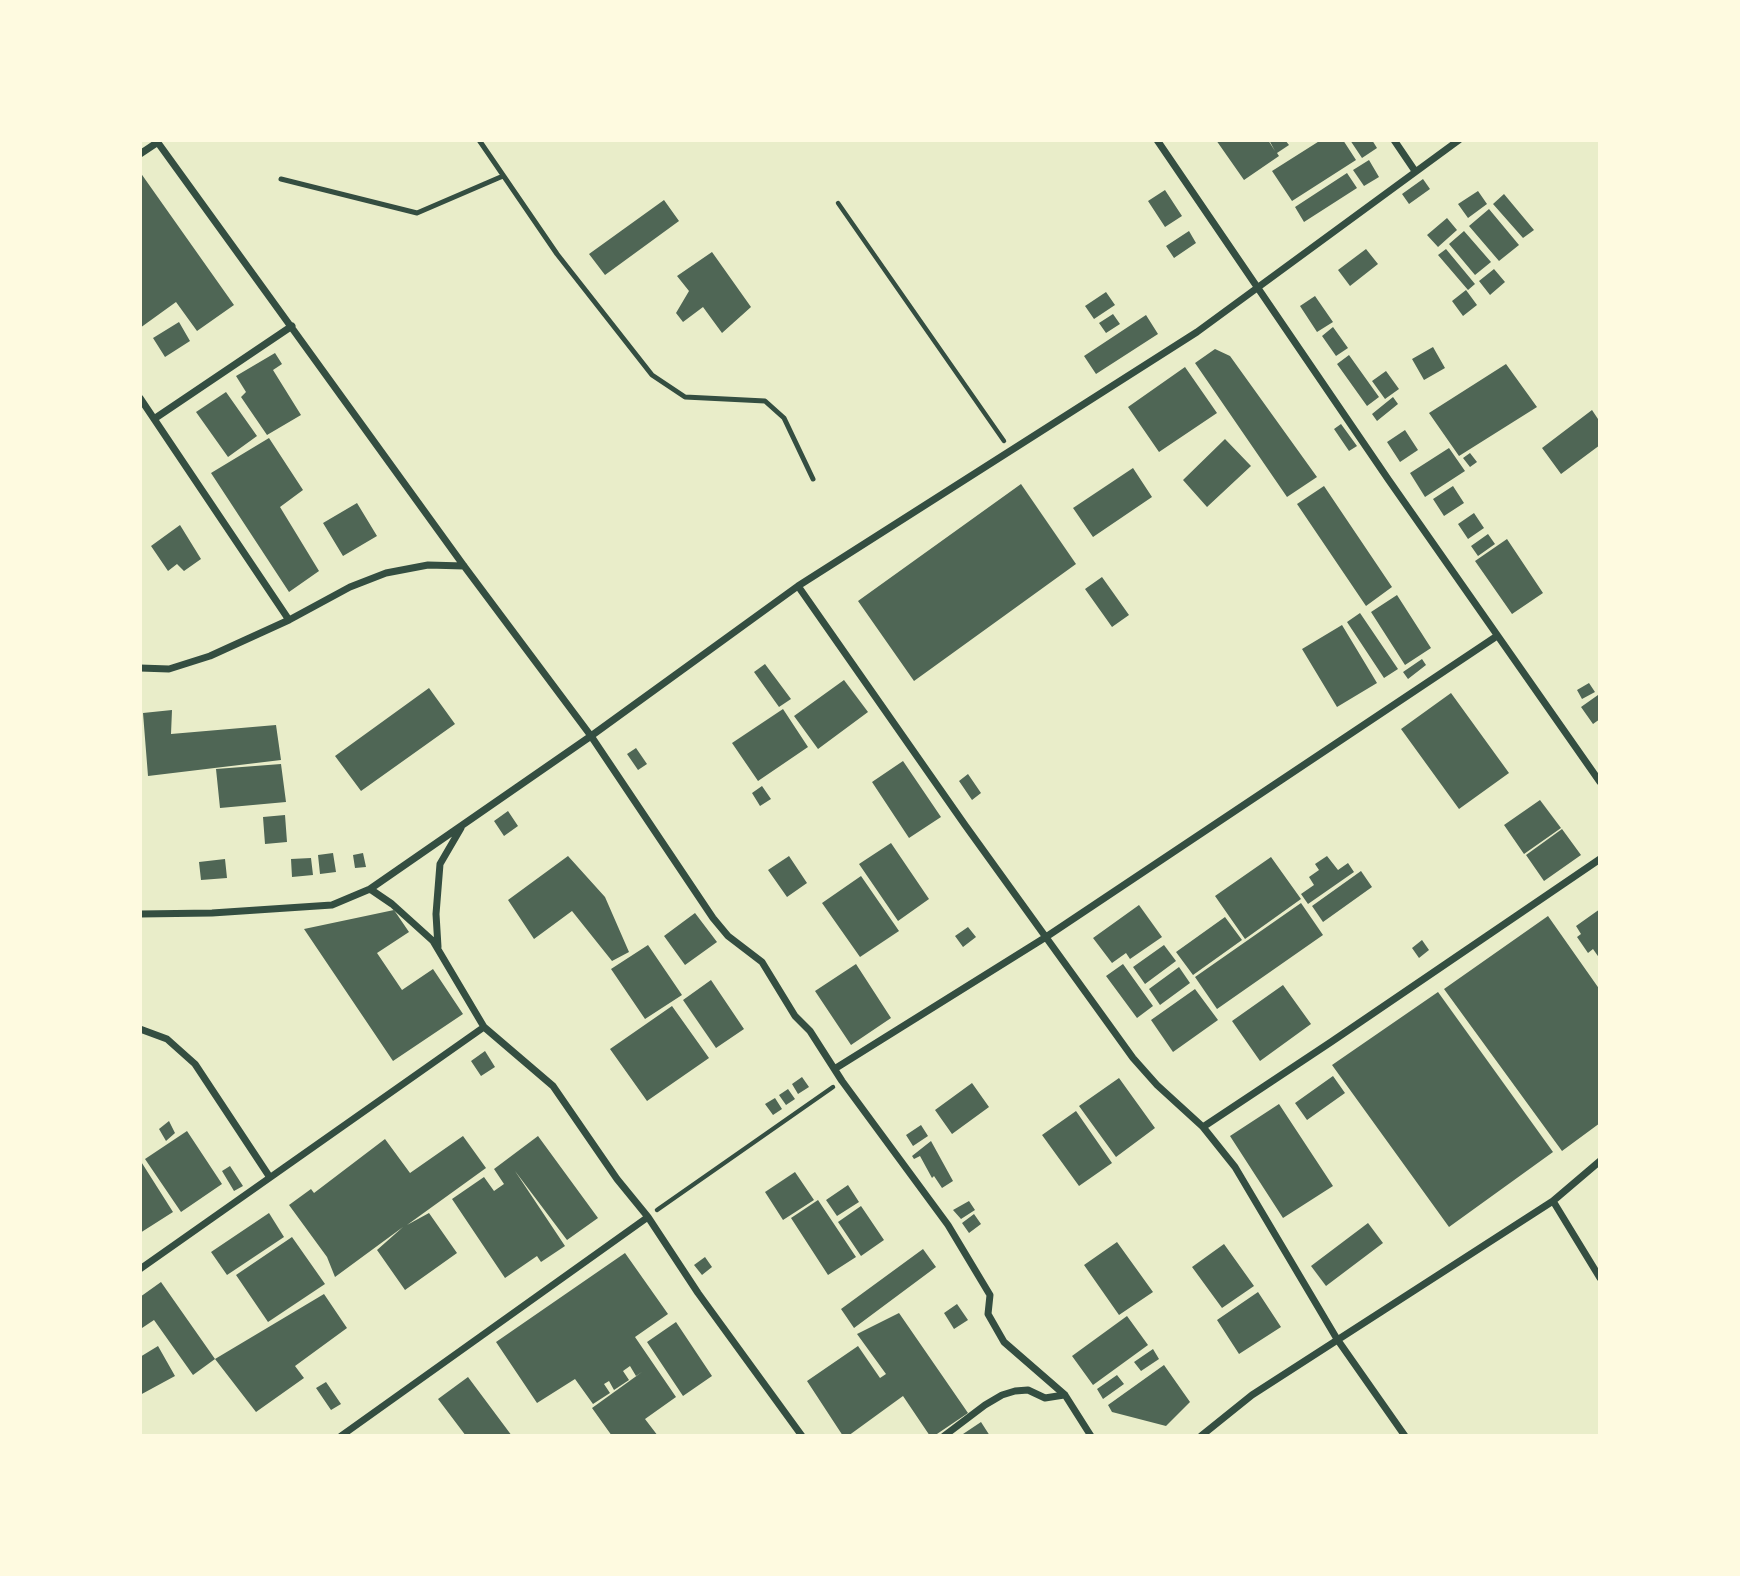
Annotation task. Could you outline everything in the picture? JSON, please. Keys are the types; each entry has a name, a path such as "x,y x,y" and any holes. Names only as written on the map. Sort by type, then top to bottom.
{"street":[{"path":"1157,140 1600,782"},
{"path":"1394,140 1415,171"},
{"path":"140,914 212,913 332,905 370,889 590,736 798,586 1159,357 1225,312 1459,140"},
{"path":"140,154 157,141 590,736 713,918 728,936 762,962 795,1016 810,1031 842,1081 948,1224 990,1295 988,1314 1004,1342 1065,1395 1092,1435"},
{"path":"154,419 292,326"},
{"path":"140,398 289,620"},
{"path":"140,668 169,669 188,664 289,620 350,587 386,573 428,565 464,566"},
{"path":"798,586 1133,1058 1157,1085 1203,1127 1235,1167 1337,1339 1405,1436"},
{"path":"836,1068 901,1030 1046,937 1497,636"},
{"path":"438,949 436,914 440,864 463,824"},
{"path":"1203,1127 1600,859"},
{"path":"370,889 414,922 438,949 484,1027 553,1086 617,1180 648,1217 698,1293 803,1436"},
{"path":"140,1269 484,1027"},
{"path":"140,1030 167,1038 195,1064 269,1176"},
{"path":"1201,1436 1252,1395 1553,1201 1600,1161"},
{"path":"1553,1201 1600,1278"},
{"path":"341,1436 648,1217"},
{"path":"944,1436 1002,1395 1028,1390 1045,1398 1065,1395"}],"lane":[{"path":"479,140 557,254 652,375 685,397 765,401 784,418 813,479"},
{"path":"281,179 417,213 503,176"}],"path":[{"path":"838,203 1011,450"},
{"path":"648,1217 842,1081"}],"building":[{"path":"1216,140 1268,140 1275,151 1269,140 1285,140 1289,145 1277,153 1279,156 1244,180"},
{"path":"1321,140 1343,140 1356,160 1292,201 1272,171"},
{"path":"1350,140 1372,140 1377,148 1362,158"},
{"path":"1369,160 1379,177 1364,186 1353,170"},
{"path":"140,172 234,305 197,331 176,302 140,328"},
{"path":"1347,173 1357,188 1304,222 1295,207"},
{"path":"1423,179 1430,189 1409,204 1402,194"},
{"path":"1165,190 1182,216 1165,227 1148,201"},
{"path":"1478,191 1487,204 1468,218 1458,204"},
{"path":"1504,194 1534,230 1523,238 1493,204"},
{"path":"664,200 679,221 605,275 589,254"},
{"path":"1489,209 1519,245 1499,261 1469,226"},
{"path":"1447,218 1457,230 1438,247 1427,235"},
{"path":"1189,231 1196,243 1174,258 1166,246"},
{"path":"1464,231 1491,262 1475,275 1449,244"},
{"path":"1366,249 1378,264 1350,286 1338,270"},
{"path":"1446,249 1475,284 1468,290 1438,255"},
{"path":"712,252 751,307 722,333 703,307 683,322 676,313 689,291 677,276"},
{"path":"1494,269 1505,282 1490,295 1479,281"},
{"path":"1466,290 1477,305 1463,316 1452,301"},
{"path":"1106,292 1115,305 1094,319 1085,306"},
{"path":"1315,296 1333,322 1317,332 1300,306"},
{"path":"1113,314 1120,324 1106,333 1099,323"},
{"path":"1146,315 1158,334 1096,374 1084,356"},
{"path":"179,322 190,341 165,357 153,338"},
{"path":"1333,327 1348,348 1336,356 1322,336"},
{"path":"1433,347 1445,368 1424,380 1412,359"},
{"path":"1215,349 1230,356 1317,477 1287,497 1195,363"},
{"path":"275,353 282,364 273,370 301,415 267,435 241,397 246,392 236,376"},
{"path":"1349,355 1379,397 1367,406 1337,364"},
{"path":"1506,364 1537,407 1459,456 1429,413"},
{"path":"1185,367 1217,413 1159,452 1128,407"},
{"path":"1386,371 1399,389 1385,399 1372,381"},
{"path":"226,392 257,436 228,457 196,412"},
{"path":"1393,397 1398,404 1377,421 1372,414"},
{"path":"1592,410 1600,422 1600,445 1561,474 1542,448"},
{"path":"1341,424 1357,446 1349,451 1334,429"},
{"path":"1405,430 1418,450 1400,462 1387,442"},
{"path":"269,438 303,490 280,507 319,571 289,592 211,473"},
{"path":"1225,439 1251,466 1207,507 1183,480"},
{"path":"1449,448 1465,471 1425,497 1410,473"},
{"path":"1470,453 1477,462 1470,467 1463,458"},
{"path":"1133,468 1152,497 1093,537 1073,508"},
{"path":"1021,484 1076,564 914,681 858,601"},
{"path":"1324,486 1392,587 1366,606 1297,504"},
{"path":"1453,486 1464,503 1444,516 1433,499"},
{"path":"357,503 377,536 343,556 323,523"},
{"path":"1474,513 1484,528 1468,539 1458,524"},
{"path":"180,525 201,559 184,571 177,564 168,571 151,546"},
{"path":"1488,534 1495,544 1478,556 1471,546"},
{"path":"1507,539 1543,593 1512,614 1475,561"},
{"path":"1102,577 1129,615 1112,627 1085,589"},
{"path":"1397,595 1431,648 1405,665 1371,612"},
{"path":"1360,613 1398,669 1384,678 1347,622"},
{"path":"1342,625 1377,683 1337,707 1302,649"},
{"path":"1422,659 1426,665 1408,679 1403,672"},
{"path":"765,664 791,699 779,707 754,672"},
{"path":"844,680 868,712 818,749 794,716"},
{"path":"1589,683 1595,692 1582,699 1577,690"},
{"path":"429,688 455,724 361,791 335,756"},
{"path":"1451,693 1509,773 1459,809 1401,729"},
{"path":"1598,695 1600,719 1593,724 1581,707"},
{"path":"783,709 808,747 758,781 732,743"},
{"path":"172,710 171,734 276,725 281,760 148,776 143,713"},
{"path":"636,748 647,764 638,770 627,754"},
{"path":"903,761 941,817 909,838 872,782"},
{"path":"281,764 286,802 220,808 216,769"},
{"path":"968,774 981,793 972,800 959,781"},
{"path":"762,786 771,799 760,806 752,793"},
{"path":"1540,800 1561,828 1524,854 1504,825"},
{"path":"508,811 518,826 504,836 494,821"},
{"path":"285,815 287,842 265,844 263,817"},
{"path":"1562,829 1581,855 1544,881 1526,855"},
{"path":"891,843 929,899 898,921 859,864"},
{"path":"333,853 336,872 320,874 318,855"},
{"path":"363,853 366,867 355,868 353,855"},
{"path":"568,856 605,897 629,952 612,961 572,911 534,939 508,900"},
{"path":"789,856 807,883 787,897 768,870"},
{"path":"1327,856 1338,870 1348,863 1354,872 1308,904 1301,894 1314,885 1309,877 1319,870 1315,864"},
{"path":"1271,857 1301,899 1245,939 1215,896"},
{"path":"311,858 313,875 292,877 291,859"},
{"path":"225,859 227,878 201,880 199,862"},
{"path":"1361,871 1372,887 1323,922 1312,906"},
{"path":"861,876 899,931 860,957 822,903"},
{"path":"1301,903 1323,935 1217,1009 1195,977"},
{"path":"1139,905 1162,937 1130,959 1126,953 1112,963 1093,938"},
{"path":"1600,909 1600,959 1593,949 1588,953 1577,937 1581,934 1576,926"},
{"path":"394,910 409,932 377,953 402,990 433,969 463,1014 393,1061 304,929"},
{"path":"695,913 717,942 685,965 664,936"},
{"path":"1548,916 1600,990 1600,1123 1562,1151 1444,989"},
{"path":"1225,917 1242,940 1193,975 1176,952"},
{"path":"968,927 976,937 963,947 955,936"},
{"path":"1422,940 1429,950 1419,958 1412,948"},
{"path":"648,945 682,995 645,1019 611,969"},
{"path":"1164,945 1176,961 1145,984 1133,967"},
{"path":"856,964 891,1018 851,1045 815,991"},
{"path":"1123,964 1153,1006 1137,1018 1106,976"},
{"path":"1179,967 1190,983 1160,1005 1149,989"},
{"path":"711,980 744,1029 716,1048 683,1000"},
{"path":"1283,985 1311,1024 1260,1061 1232,1021"},
{"path":"1195,989 1218,1020 1173,1052 1151,1020"},
{"path":"1438,992 1553,1152 1449,1227 1332,1065"},
{"path":"672,1006 709,1058 647,1101 610,1049"},
{"path":"485,1051 495,1067 481,1076 471,1061"},
{"path":"1333,1076 1345,1093 1307,1120 1295,1103"},
{"path":"802,1077 809,1087 798,1094 792,1084"},
{"path":"1119,1078 1155,1128 1116,1157 1079,1106"},
{"path":"972,1083 989,1107 952,1134 935,1110"},
{"path":"788,1089 795,1099 786,1105 779,1095"},
{"path":"775,1098 782,1109 773,1115 765,1104"},
{"path":"1279,1104 1333,1186 1283,1218 1230,1136"},
{"path":"1076,1111 1112,1163 1079,1186 1042,1135"},
{"path":"169,1121 175,1133 166,1141 159,1129"},
{"path":"921,1125 928,1136 913,1146 906,1135"},
{"path":"187,1131 222,1184 181,1212 145,1159"},
{"path":"463,1136 486,1168 407,1225 429,1213 457,1253 405,1290 377,1250 403,1227 335,1277 327,1257 289,1205 311,1189 314,1193 385,1139 410,1173"},
{"path":"538,1136 598,1218 567,1240 515,1171 565,1246 541,1262 537,1256 505,1278 452,1199 484,1177 494,1191 504,1184 494,1169"},
{"path":"931,1141 953,1181 942,1188 934,1176 932,1178 920,1156 914,1159 912,1156"},
{"path":"140,1160 173,1212 140,1233"},
{"path":"230,1166 243,1186 234,1191 222,1171"},
{"path":"795,1172 814,1200 783,1220 765,1192"},
{"path":"848,1185 859,1202 837,1216 826,1200"},
{"path":"818,1200 856,1257 828,1275 791,1218"},
{"path":"969,1201 975,1210 961,1219 953,1210"},
{"path":"861,1206 884,1240 861,1256 838,1222"},
{"path":"269,1213 284,1237 227,1275 211,1252"},
{"path":"974,1214 981,1224 969,1233 962,1223"},
{"path":"1368,1223 1383,1243 1326,1286 1311,1266"},
{"path":"292,1237 325,1284 268,1322 236,1275"},
{"path":"1117,1242 1153,1292 1119,1315 1084,1265"},
{"path":"1224,1244 1254,1286 1222,1308 1192,1267"},
{"path":"923,1249 936,1267 854,1328 841,1309"},
{"path":"625,1253 668,1314 635,1337 676,1397 645,1419 658,1436 612,1436 592,1408 642,1372 636,1376 630,1366 623,1371 629,1380 614,1390 609,1381 604,1384 610,1393 593,1404 575,1379 537,1403 496,1342"},
{"path":"705,1257 712,1267 702,1275 694,1265"},
{"path":"161,1282 215,1359 193,1375 154,1320 142,1328 140,1325 140,1297"},
{"path":"1258,1292 1281,1327 1239,1354 1217,1320"},
{"path":"324,1294 347,1328 295,1366 304,1378 256,1412 215,1359"},
{"path":"957,1304 968,1320 954,1329 944,1313"},
{"path":"899,1313 968,1413 930,1436 903,1396 848,1436 843,1436 807,1381 858,1346 880,1378 886,1374 857,1334"},
{"path":"1127,1316 1148,1345 1093,1385 1072,1356"},
{"path":"676,1322 712,1376 683,1396 647,1342"},
{"path":"158,1346 175,1376 140,1395 140,1357"},
{"path":"1153,1349 1159,1359 1141,1371 1134,1362"},
{"path":"1164,1365 1190,1402 1166,1426 1112,1412 1108,1405"},
{"path":"1117,1375 1124,1384 1103,1399 1097,1389"},
{"path":"468,1377 512,1436 466,1436 438,1399"},
{"path":"326,1382 341,1404 331,1410 316,1388"},
{"path":"981,1422 990,1436 960,1436"}]}
